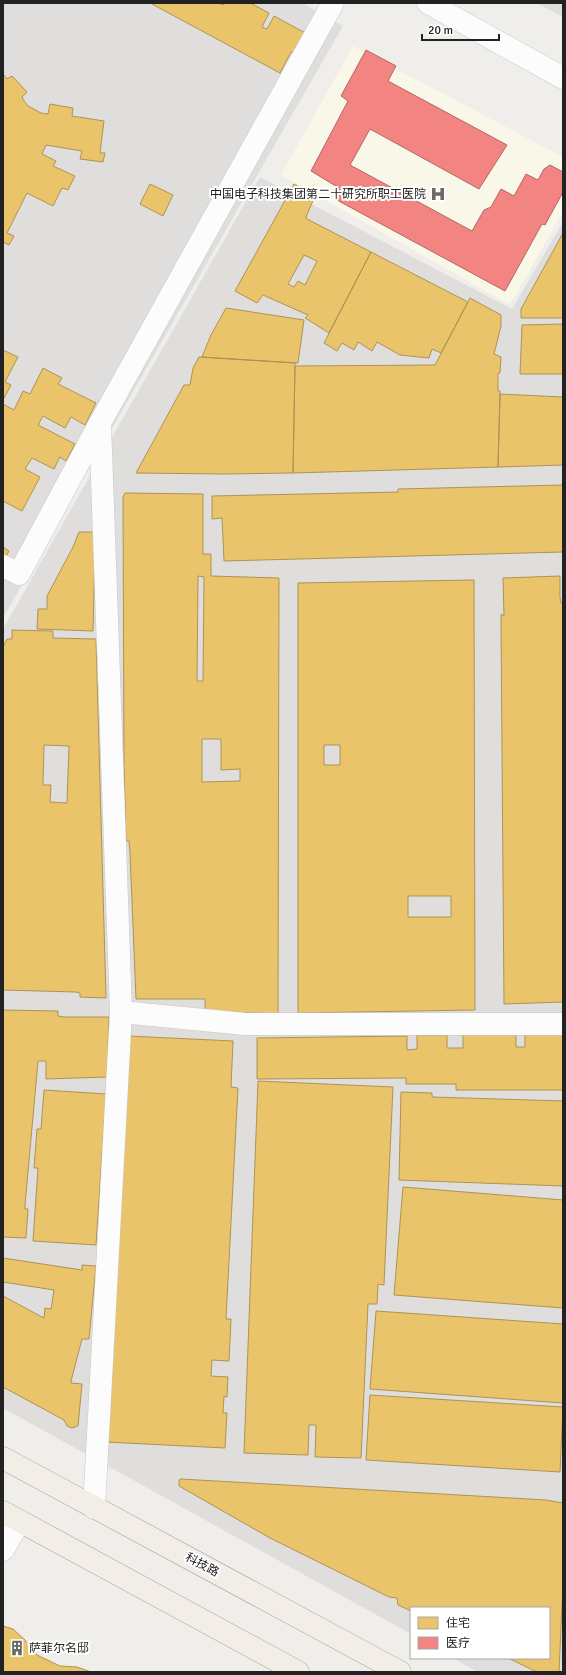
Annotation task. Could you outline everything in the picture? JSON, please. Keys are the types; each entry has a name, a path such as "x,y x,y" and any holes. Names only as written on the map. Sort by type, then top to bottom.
{"main road":[{"name":"科技路","path":"3,1458 400,1672"},
{"path":"11,1517 298,1672"}],"street":[{"path":"3,566 19,574 100,423 333,3"},
{"path":"428,3 563,78"},
{"path":"94,1508 121,1012 100,423"},
{"path":"121,1012 245,1024 563,1024"},
{"path":"3,1550 11,1517"}],"shaded area":[{"path":"3,3 302,3 343,26 3,618"},
{"path":"537,3 563,3 563,17"},
{"name":"中国电子科技集团第二十研究所职工医院","path":"353,46 563,157 563,212 510,305 281,175"},
{"path":"260,177 512,309 563,222 563,1672 478,1672 455,1659 550,1659 550,1607 410,1607 410,1633 3,1408 3,629"}],"building: 住宅":[{"path":"150,3 219,3 223,5 224,3 250,3 269,13 262,27 267,29 274,16 309,35 300,56 291,52 280,73"},
{"path":"3,74 7,79 12,76 27,92 22,97 24,101 28,106 41,113 48,114 50,104 73,108 72,116 104,121 100,153 105,153 103,162 80,159 82,151 46,145 42,154 56,161 53,166 75,176 68,190 62,188 53,206 27,193 7,233 14,236 9,245 3,242"},
{"path":"150,184 173,195 163,216 140,204"},
{"path":"294,184 315,196 306,217 307,219 371,252 329,333 305,318 308,315 263,295 257,303 235,291","holes":["304,255 317,261 305,285 298,281 294,287 288,284"]},
{"path":"563,233 563,318 521,318 521,309"},
{"path":"371,252 468,302 441,353 432,349 429,358 400,355 377,342 372,351 358,342 354,350 342,343 337,351 324,343"},
{"path":"470,298 501,315 501,326 494,354 501,357 500,373 498,373 498,391 500,391 500,394 498,467 293,473 295,366 435,365"},
{"path":"226,308 304,320 298,363 202,357 211,335"},
{"path":"563,324 563,374 520,374 522,325"},
{"path":"3,350 18,357 5,382 11,385 3,400"},
{"path":"199,357 295,363 293,473 136,473 184,385 190,385 193,368"},
{"path":"43,368 62,378 58,384 96,403 85,425 71,417 65,428 43,416 38,425 75,444 66,461 60,457 54,469 32,458 25,469 40,477 22,511 3,501 3,404 14,410 23,391 30,394"},
{"path":"500,394 563,397 563,465 498,467"},
{"path":"563,485 563,552 224,561 222,518 212,519 212,496 398,492 398,489"},
{"path":"125,493 203,494 203,554 211,554 211,576 279,578 278,1014 205,1011 205,999 136,999 130,853 129,841 126,841 124,767 123,497","holes":["198,576 204,577 203,681 197,681","202,739 221,739 221,770 240,769 240,781 202,782"]},
{"path":"79,532 99,532 95,550 93,631 37,629 38,609 47,609 47,596 73,547"},
{"path":"3,547 9,551 3,562"},
{"path":"560,576 560,597 561,603 563,602 563,1002 504,1004 501,622 501,614 504,616 503,578"},
{"path":"474,580 475,1010 298,1013 298,583","holes":["324,745 340,745 340,765 324,765","408,896 451,896 451,917 408,917"]},
{"path":"12,630 53,631 53,638 96,639 106,998 80,997 80,993 76,992 3,990 3,647 7,639 12,639","holes":["44,745 69,746 67,803 50,802 51,785 43,785"]},
{"path":"3,1010 58,1011 58,1016 64,1017 109,1017 107,1077 46,1079 46,1061 38,1061 25,1205 25,1209 28,1209 26,1238 3,1237"},
{"path":"463,1034 516,1034 516,1047 525,1047 525,1034 563,1034 563,1090 456,1090 456,1084 406,1084 406,1078 257,1079 257,1038 407,1036 407,1050 417,1049 417,1035 447,1035 447,1048 463,1048"},
{"path":"128,1036 233,1041 231,1087 238,1088 226,1319 231,1319 229,1361 212,1360 211,1376 228,1377 227,1397 224,1396 223,1413 227,1413 225,1448 106,1442"},
{"path":"258,1081 393,1087 384,1285 378,1284 377,1304 368,1304 361,1458 315,1457 316,1425 309,1425 308,1455 244,1453"},
{"path":"44,1090 106,1094 96,1245 33,1241 38,1168 34,1168 37,1129 41,1129"},
{"path":"401,1092 432,1093 432,1097 563,1101 563,1186 399,1180"},
{"path":"403,1187 563,1200 563,1308 394,1295"},
{"path":"3,1258 82,1270 82,1265 96,1266 89,1339 82,1339 71,1381 71,1383 82,1384 78,1426 72,1428 67,1426 64,1420 3,1387 3,1296 44,1318 45,1308 51,1309 54,1290 3,1282"},
{"path":"376,1311 563,1324 563,1403 370,1389"},
{"path":"370,1395 563,1407 560,1472 366,1460"},
{"path":"179,1480 546,1500 563,1503 563,1583 559,1672 537,1672 510,1659 550,1659 550,1607 410,1607 410,1611 398,1605 397,1598 389,1597 270,1538 179,1486"},
{"name":"萨菲尔名邸","path":"3,1626 13,1629 25,1640 37,1655 60,1666 77,1667 91,1672 3,1672"}],"building: 医疗":[{"path":"366,50 396,66 388,81 507,145 479,189 370,129 350,165 472,231 484,210 491,207 501,189 514,196 526,174 538,180 544,169 550,165 563,172 563,192 545,225 542,224 505,291 335,199 339,188 311,171 348,101 341,96"}],"place":[{"name":"中国电子科技集团第二十研究所职工医院","path":"438,194"},
{"name":"萨菲尔名邸","path":"17,1648"}]}
